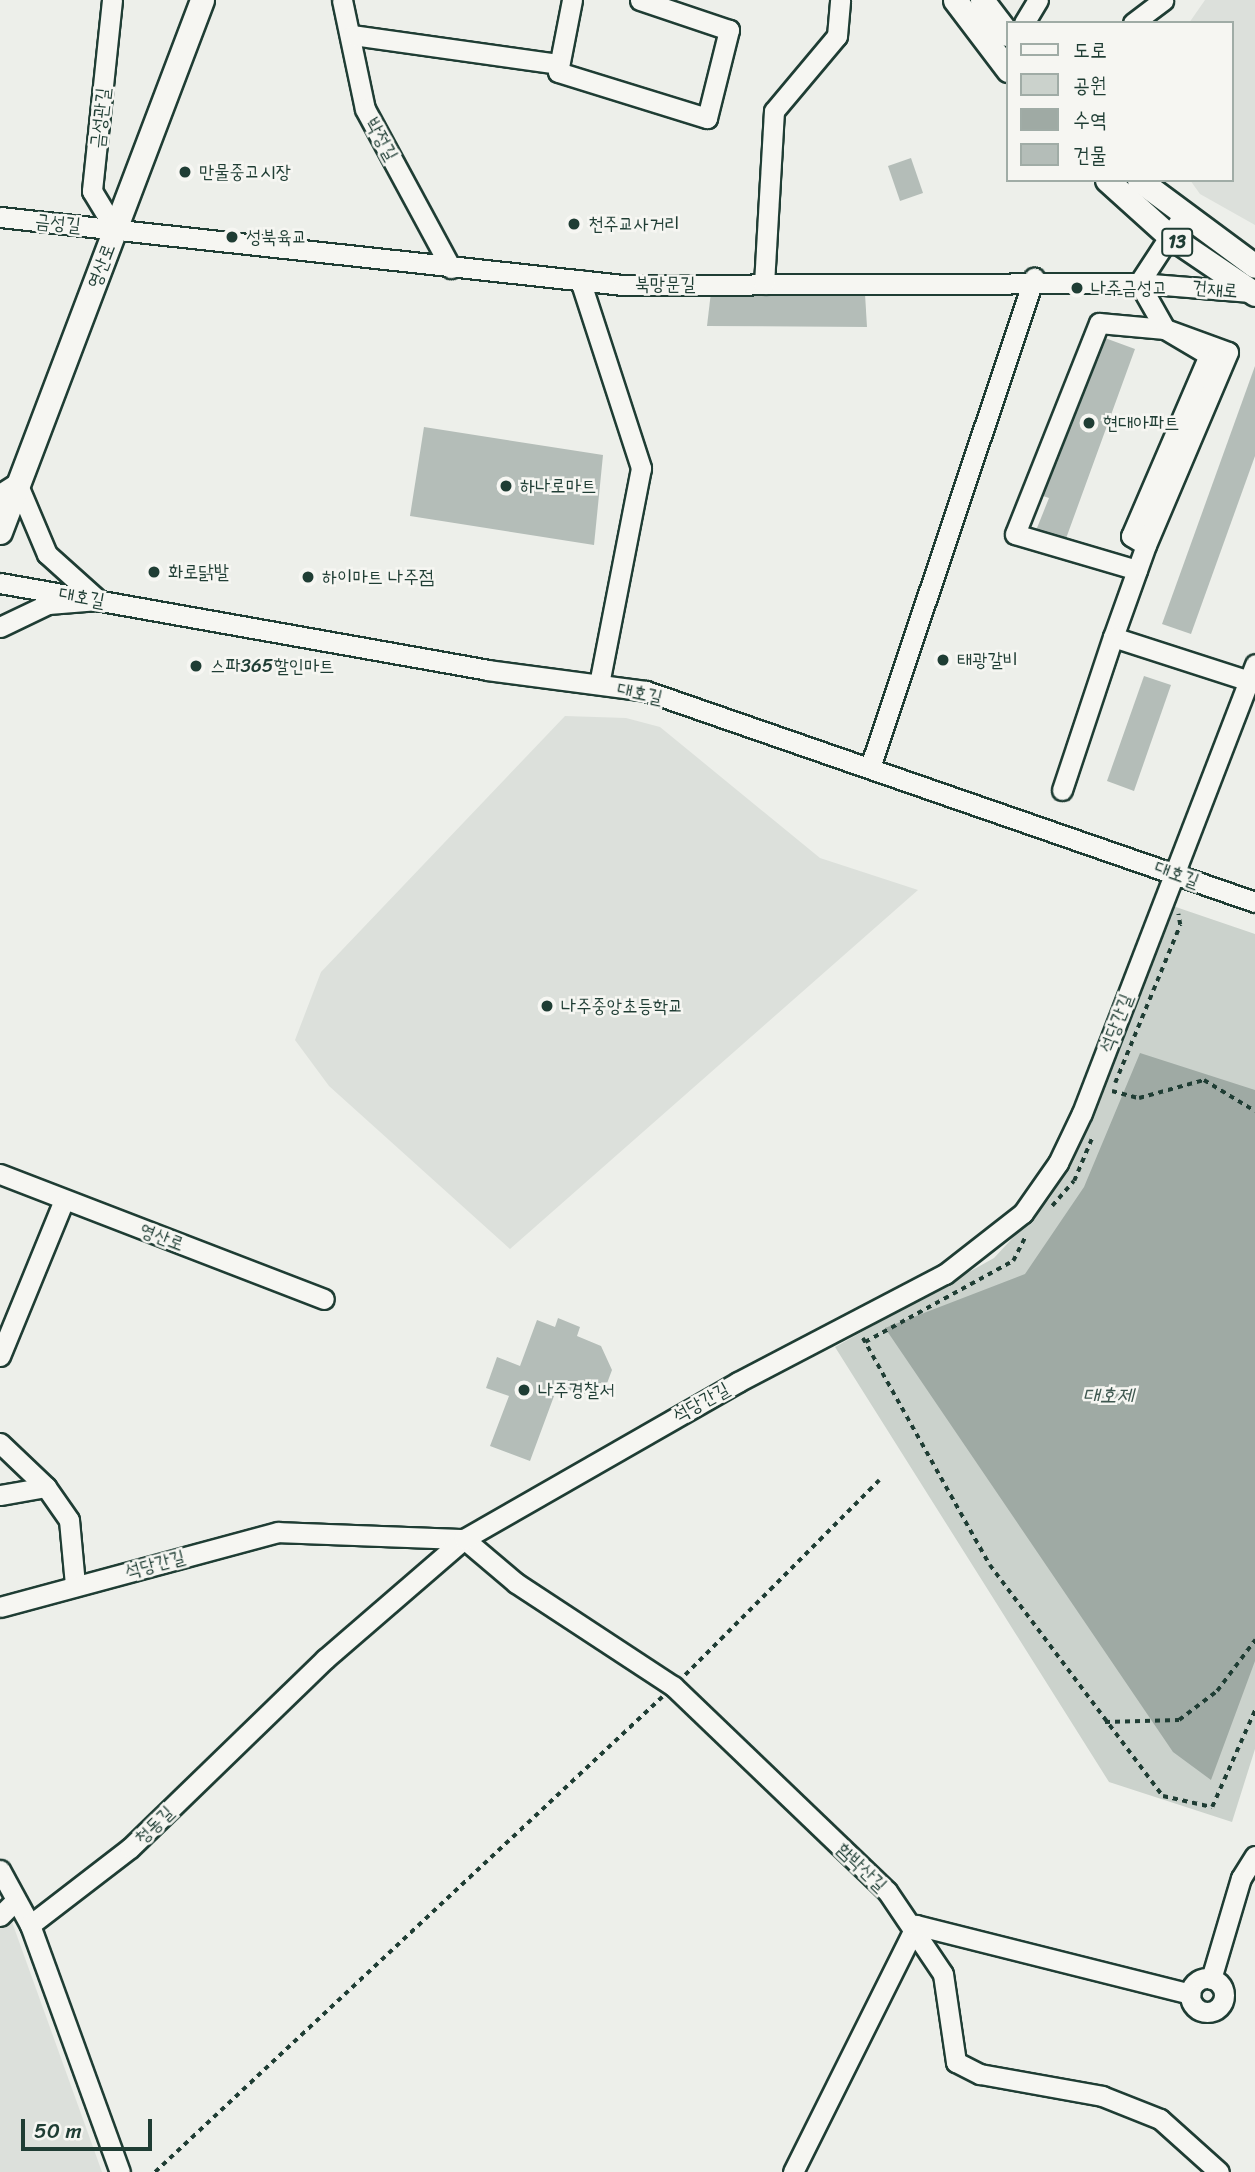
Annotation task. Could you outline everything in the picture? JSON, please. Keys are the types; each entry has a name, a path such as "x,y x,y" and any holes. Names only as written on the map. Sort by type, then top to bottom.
{"main road":[{"name":"영산로","path":"0,532 8,489 115,229 202,0"},
{"path":"955,0 1006,67"},
{"path":"982,0 1006,31"},
{"name":"건재로","path":"1110,182 1175,226 1253,293"},
{"name":"건재로","path":"1141,182 1175,226 1255,266"}],"street":[{"name":"금성관길","path":"112,0 92,191 115,229"},
{"name":"박정길","path":"342,0 352,35 365,109 451,268"},
{"path":"572,0 558,72 707,118 729,30 640,0"},
{"path":"764,284 774,111 837,36 840,0"},
{"path":"1025,21 1038,0"},
{"path":"1136,21 1163,0"},
{"path":"352,35 559,64"},
{"name":"금성길","path":"0,217 115,229"},
{"path":"1165,329 1139,283 1175,226"},
{"name":"북망문길","path":"115,229 451,268 580,280 764,284 1034,278 1139,283"},
{"path":"871,764 1034,278"},
{"path":"580,280 641,468 599,684"},
{"name":"건재로","path":"1139,283 1253,293"},
{"path":"1062,790 1146,545 1131,536 1209,355 1165,329 1098,323 1015,534 1137,570"},
{"path":"8,489 47,554 98,600"},
{"name":"대호길","path":"0,583 646,691 871,764 1255,902"},
{"path":"0,627 48,604 98,600"},
{"path":"1113,637 1253,676"},
{"name":"석당간길","path":"0,1607 278,1532 464,1539 701,1402 854,1324 981,1252 1044,1188 1082,1113 1253,676"},
{"name":"영산로","path":"0,1174 324,1299"},
{"path":"0,1356 64,1200"},
{"path":"0,1443 46,1487 69,1520 75,1585"},
{"path":"0,1495 46,1487"},
{"name":"함박산길","path":"464,1539 516,1583 673,1686 916,1925 943,1974 956,2062 980,2074 1102,2096 1160,2119 1219,2172"},
{"name":"청동길","path":"30,1925 130,1848 334,1651 464,1539"},
{"path":"1211,1979 1241,1878 1255,1856"},
{"path":"0,1870 30,1925 120,2172"},
{"path":"0,1884 30,1925"},
{"path":"0,1916 15,1901"},
{"path":"793,2172 916,1925 1190,1994"},
{"path":"1211,1979 1223,1990 1216,2009 1196,2008 1190,1994 1200,1980 1211,1979"}],"path":[{"path":"1112,1091 1139,1098 1204,1080 1255,1111"},
{"path":"854,1324 990,1565 1163,1796 1212,1807 1255,1710"},
{"path":"155,2172 673,1686 878,1480"},
{"path":"1105,1722 1179,1720 1217,1691 1255,1640"}],"shaded area":[{"path":"1205,0 1255,0 1255,225 1200,194 1191,182 1234,182 1234,21 1190,21"},
{"name":"나주중앙초등학교","path":"565,716 626,718 660,727 820,858 918,890 510,1249 329,1086 295,1040 321,972"},
{"path":"0,1908 12,1922 102,2172 0,2172"}],"green space":[{"name":"대호제","path":"1167,904 1255,934 1255,1749 1232,1822 1109,1782 835,1347 994,1258 1050,1198 1067,1169"}],"water":[{"name":"대호제","path":"1140,1053 1255,1090 1255,1661 1211,1780 1173,1752 885,1328 1025,1274 1084,1187"}],"building":[{"path":"911,158 923,193 900,201 888,166"},
{"path":"711,292 865,294 867,327 707,326"},
{"name":"현대아파트","path":"1105,338 1135,349 1064,544 1035,533 1049,498 1043,496"},
{"path":"1255,366 1255,456 1191,634 1162,624"},
{"name":"하나로마트","path":"424,427 603,455 594,545 410,516"},
{"path":"1144,676 1171,685 1134,791 1107,781"},
{"name":"나주경찰서","path":"558,1318 580,1327 577,1336 601,1346 612,1370 606,1386 591,1395 557,1388 530,1461 490,1446 509,1396 486,1388 497,1357 520,1366 537,1320 555,1327"}],"place":[{"name":"만물중고시장","path":"185,172"},
{"name":"천주교사거리","path":"574,224"},
{"name":"성북육교","path":"232,237"},
{"name":"나주금성고","path":"1077,288"},
{"name":"현대아파트","path":"1089,423"},
{"name":"하나로마트","path":"506,486"},
{"name":"화로닭발","path":"154,572"},
{"name":"하이마트 나주점","path":"308,577"},
{"name":"태광갈비","path":"943,660"},
{"name":"스파365할인마트","path":"196,666"},
{"name":"나주중앙초등학교","path":"547,1006"},
{"name":"나주경찰서","path":"524,1390"}]}
